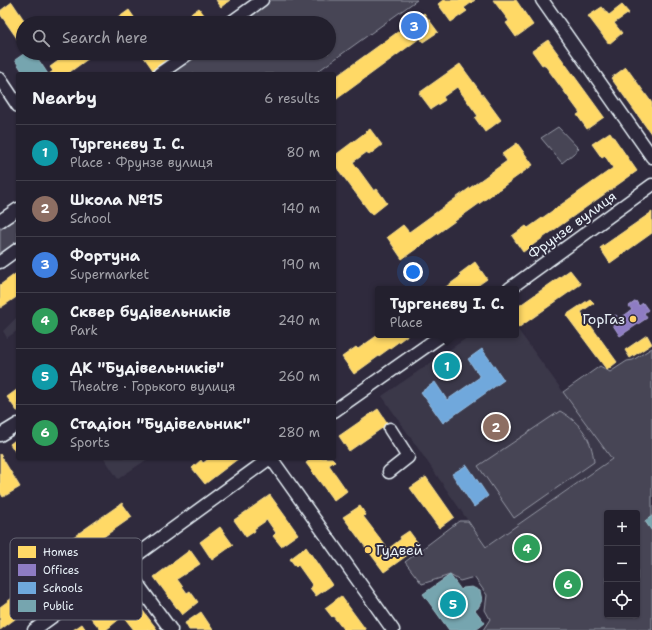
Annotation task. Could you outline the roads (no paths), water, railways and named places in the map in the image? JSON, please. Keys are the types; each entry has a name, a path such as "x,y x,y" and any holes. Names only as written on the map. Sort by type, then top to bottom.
{"street":[{"path":"240,16 262,0"},
{"path":"542,0 652,157"},
{"path":"162,72 178,60"},
{"path":"0,79 16,103"},
{"name":"Фрунзе вулиця","path":"512,286 652,185"},
{"path":"0,221 16,210"},
{"path":"0,262 16,250"},
{"path":"336,410 438,338"},
{"path":"0,435 16,425"},
{"path":"389,472 408,457 390,430"},
{"path":"142,550 267,460"},
{"path":"271,460 393,630"},
{"path":"142,590 171,630"},
{"path":"34,630 47,620"}],"place":[{"name":"Фортуна","path":"414,26"},
{"name":"ГорГаз","path":"633,319"},
{"name":"Тургенєву І. С.","path":"447,366"},
{"name":"Школа №15","path":"496,427"},
{"name":"Сквер будівельників","path":"527,548"},
{"name":"Гудвей","path":"368,550"},
{"name":"Стадіон \"Будівельник\"","path":"568,584"},
{"name":"ДК \"Будівельників\"","path":"453,604"}]}
